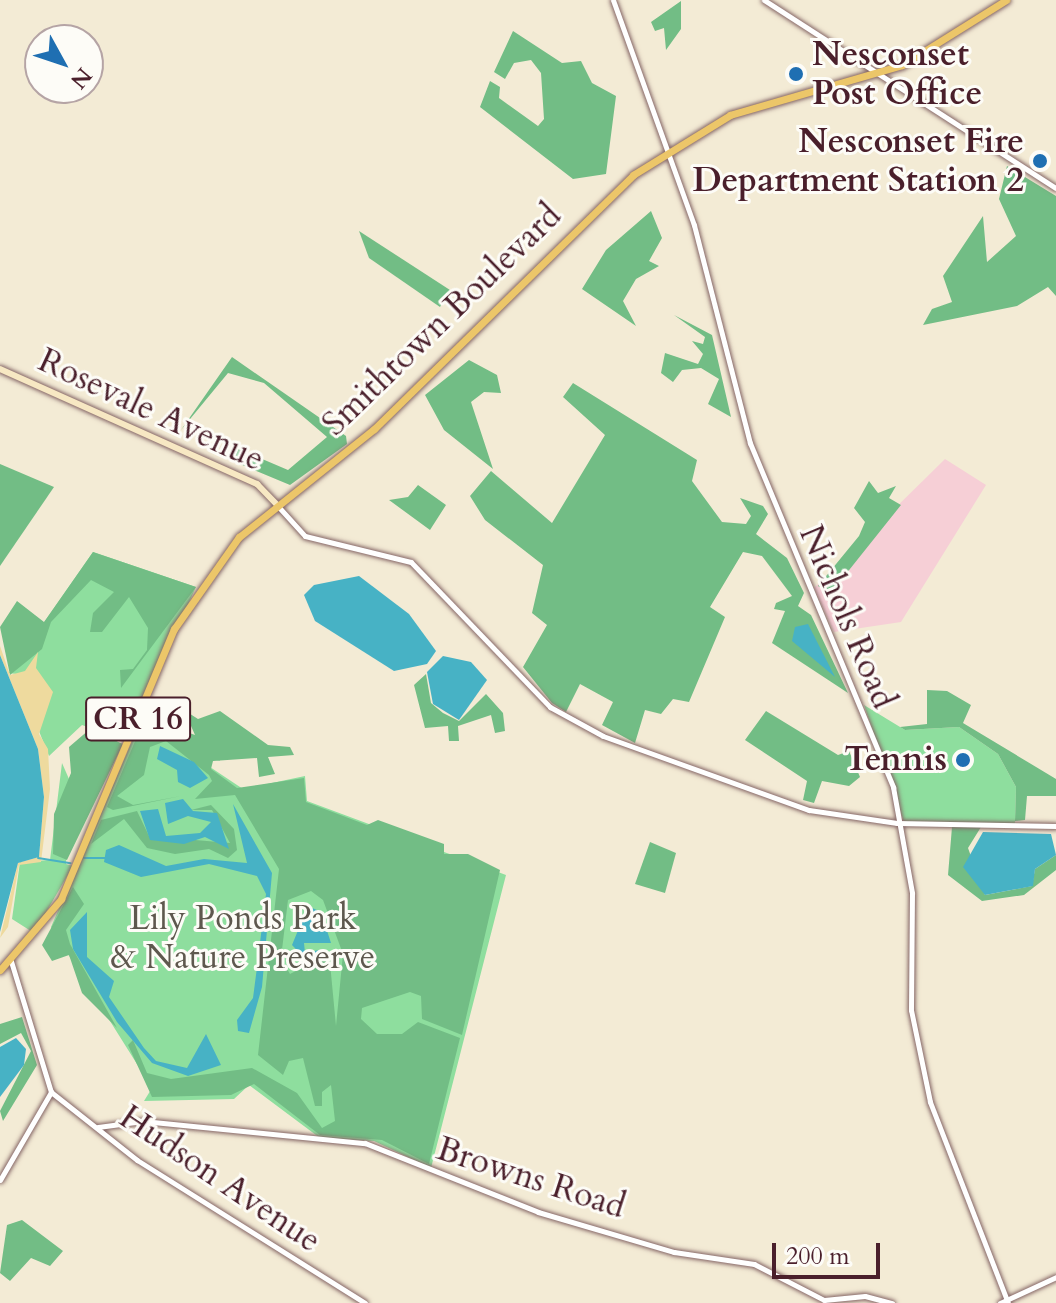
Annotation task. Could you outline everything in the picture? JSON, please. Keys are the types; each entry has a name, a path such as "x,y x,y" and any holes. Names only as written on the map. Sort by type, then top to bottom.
{"main road":[{"name":"Smithtown Boulevard","path":"0,970 11,961 61,899 174,629 229,548 276,504 374,429 614,189 730,115 880,74 1006,0"},
{"name":"Rosevale Avenue","path":"0,369 252,481 276,504"}],"street":[{"name":"Nichols Road","path":"613,0 694,225 750,443 904,822 911,1010 930,1102 1008,1301"},
{"path":"764,0 1056,188"},
{"path":"276,504 305,536 411,562 550,707 603,736 809,810 904,822 1056,826"},
{"path":"0,1180 51,1092 11,961"},
{"name":"Hudson Avenue","path":"51,1092 137,1160 365,1303"},
{"name":"Browns Road","path":"98,1127 143,1121 365,1143 538,1212 674,1252 754,1264 824,1300 865,1296 892,1303"},
{"path":"1000,1303 1056,1277"}],"shaded area":[{"path":"945,459 986,485 901,622 834,632 814,588"}],"green space":[{"path":"681,1 681,29 666,50 664,28 655,31 651,22"},
{"path":"513,31 562,63 581,61 592,83 616,96 606,174 573,179 480,107 490,81 500,87 499,98 538,126 544,119 541,73 531,60 514,63 505,79 494,72"},
{"path":"1007,166 1056,196 1056,296 1048,287 1017,306 923,325 932,309 952,302 943,276 983,216 987,262 1016,236 999,199"},
{"path":"651,211 662,238 649,261 659,266 636,279 623,301 636,326 582,289 606,250"},
{"path":"359,231 450,290 440,307 369,258"},
{"path":"674,315 712,335 731,417 708,404 719,379 701,368 682,370 673,382 661,373 665,353 698,364 703,354 692,341 703,344 705,337"},
{"path":"232,357 346,436 347,444 290,485 228,459 234,447 288,470 327,437 264,383 228,373 181,430"},
{"path":"469,360 497,375 501,393 484,392 471,402 493,469 444,430 425,395"},
{"path":"573,383 697,460 692,481 722,522 746,524 751,516 740,498 763,506 768,514 756,534 787,558 804,593 798,606 811,615 848,693 772,643 785,611 774,609 776,603 792,596 762,556 743,552 710,607 725,617 689,702 673,699 661,714 645,710 635,743 602,725 613,702 580,684 566,712 552,703 523,667 547,625 532,613 543,565 485,520 470,496 491,471 552,523 605,435 563,397"},
{"path":"0,464 54,487 0,566"},
{"path":"869,481 878,493 896,486 889,498 901,505 830,594 818,586 859,536 865,522 854,508"},
{"path":"418,485 446,505 430,530 389,500 408,497"},
{"path":"93,552 196,587 125,741 82,725 49,756 16,674 9,673"},
{"path":"93,552 196,587 121,688 120,670 133,669 147,650 148,628 129,597 102,632 90,632 93,613 114,592 91,580 51,622 42,649 10,675 0,627 17,601 44,622"},
{"path":"426,674 431,703 443,713 459,721 486,694 503,713 505,731 495,733 491,715 458,726 459,741 449,741 448,726 425,728 414,685"},
{"path":"927,690 947,691 971,705 963,723 1056,779 1056,796 1027,796 1025,820 1015,821 1016,787 998,754 959,727 905,730 900,727 927,724"},
{"path":"864,705 905,730 959,727 998,754 1016,787 1015,825 904,822"},
{"path":"184,710 198,719 220,711 268,745 290,747 294,755 268,757 275,774 259,777 257,758 213,761 211,769 237,788 304,778 306,802 367,825 378,820 444,844 444,854 468,854 500,870 462,1035 422,1019 421,996 410,992 362,1008 361,1019 377,1034 402,1034 418,1022 460,1038 429,1164 382,1140 320,1135 254,1084 231,1095 152,1097 128,1045 133,1040 147,1073 171,1079 252,1068 297,1093 322,1128 335,1121 331,1085 322,1092 322,1106 315,1106 303,1058 289,1061 283,1075 258,1055 279,869 235,795 195,799 212,781 209,775 166,741 150,747 144,775 117,796 133,805 181,796 113,810 107,807 142,725 169,741 181,730 195,735","holes":["311,891 323,900 343,954 336,1026 330,963 319,959 290,974 281,958 288,900"]},
{"path":"766,711 838,755 849,751 860,777 849,786 822,781 814,803 803,800 807,781 745,740"},
{"name":"Lily Ponds Park & Nature Preserve","path":"141,721 243,789 305,776 307,801 506,875 431,1168 374,1141 320,1138 249,1085 234,1099 144,1101 152,1088 51,927"},
{"path":"90,729 123,744 67,860 53,854 54,814 71,773 69,747"},
{"path":"62,763 69,779 66,864 73,866 34,933 12,919 20,862 50,860"},
{"path":"211,805 234,829 237,850 228,858 209,849 175,854 147,848 124,819 91,844 101,820 137,811 149,836 230,843 212,810 191,810"},
{"path":"952,827 981,827 968,848 985,895 1032,886 1035,869 1056,855 1056,870 1024,895 982,901 948,875"},
{"path":"650,842 676,853 665,893 635,884"},
{"path":"73,887 84,904 66,930 70,944 117,1028 82,993 69,955 52,961 42,945"},
{"path":"22,1017 37,1065 3,1121 0,1111 31,1051 21,1033 0,1044 0,1024"},
{"path":"22,1220 63,1251 50,1266 31,1258 10,1281 0,1273 7,1225"}],"sand":[{"path":"0,646 10,675 25,671 38,652 36,668 53,692 39,734 48,749 50,789 41,862 19,865 8,927 0,938 18,863 39,857 44,797 38,749 0,655"}],"water":[{"path":"359,576 409,614 436,651 427,664 394,671 315,621 304,595 314,585"},
{"path":"808,624 835,677 792,641 795,627"},
{"path":"0,655 38,749 44,797 39,857 18,863 0,932"},
{"path":"443,656 471,662 487,680 459,720 433,704 427,672"},
{"path":"160,746 194,762 208,778 190,788 178,782 177,770 157,759"},
{"path":"183,799 193,811 217,813 229,849 205,837 184,844 150,840 140,811 158,809 166,836 200,833 211,822 188,816 168,824 165,803"},
{"path":"233,804 272,873 262,987 249,1033 238,1031 237,1020 253,998 266,894 257,876 209,864 141,877 104,862 106,850 119,845 166,866 204,859 247,863"},
{"path":"983,832 1051,834 1056,855 1035,869 1033,886 985,895 963,867"},
{"path":"308,906 321,912 331,943 304,943 305,953 319,950 307,961 292,945"},
{"path":"87,912 87,957 114,981 109,997 144,1048 156,1061 187,1068 206,1034 221,1065 188,1076 152,1063 117,1022 73,949 70,930"},
{"path":"16,1038 26,1049 24,1065 0,1097 0,1047"}],"waterway":[{"path":"38,858 71,863"},
{"path":"84,858 105,858"}],"place":[{"name":"Nesconset Post Office","path":"796,74"},
{"name":"Nesconset Fire Department Station 2","path":"1040,161"},
{"name":"Tennis","path":"963,760"}]}
